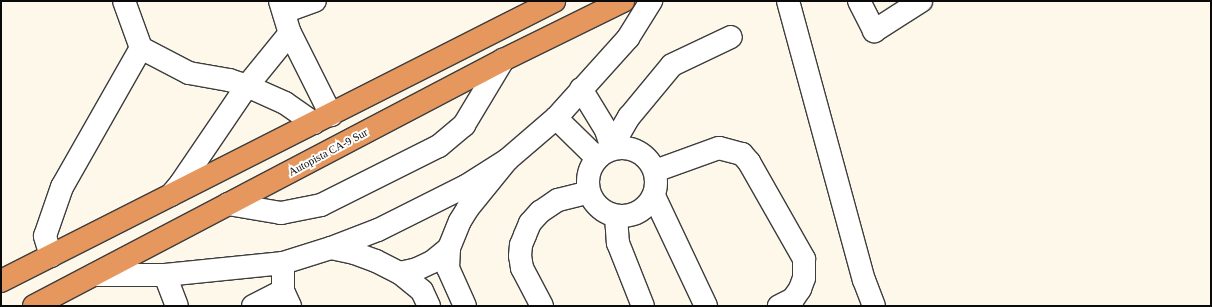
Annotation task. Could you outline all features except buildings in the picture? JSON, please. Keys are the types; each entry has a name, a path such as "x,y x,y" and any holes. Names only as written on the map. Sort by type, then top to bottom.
{"highway":[{"path":"1,281 554,1"},
{"name":"Autopista CA-9 Sur","path":"34,306 503,60 623,1"}],"street":[{"path":"124,1 141,48 189,73 229,80 247,86 322,119"},
{"path":"315,1 282,7 290,33 322,119"},
{"path":"465,306 448,268 449,248 460,221 468,208 508,160 556,118 628,38 651,1"},
{"path":"788,1 864,280 874,306"},
{"path":"859,1 874,31 921,1"},
{"path":"170,195 181,183 247,86 290,33"},
{"path":"556,118 609,152 627,148 644,155 655,171 657,184 654,196 648,206 638,212 628,216 616,216 604,211 595,203 589,192 588,174 609,152 629,117 672,65 731,37"},
{"path":"51,256 44,236 62,187 141,48"},
{"path":"228,204 281,213 321,205 439,146 464,125 503,60"},
{"path":"581,89 606,130 609,152"},
{"path":"655,171 719,148 742,154 749,162 804,259 804,278 800,289 793,299 779,306"},
{"path":"94,275 165,275 283,262 331,248 378,230 422,210 466,186 508,160"},
{"path":"542,306 522,268 520,256 521,245 525,235 530,223 540,212 558,200 589,192"},
{"path":"654,196 706,306"},
{"path":"616,216 618,243 643,306"},
{"path":"331,248 354,253 376,261 400,273 422,291 429,306"},
{"path":"400,273 417,270 432,262 449,248"},
{"path":"254,306 286,299 283,262"},
{"path":"165,275 177,306"}]}
